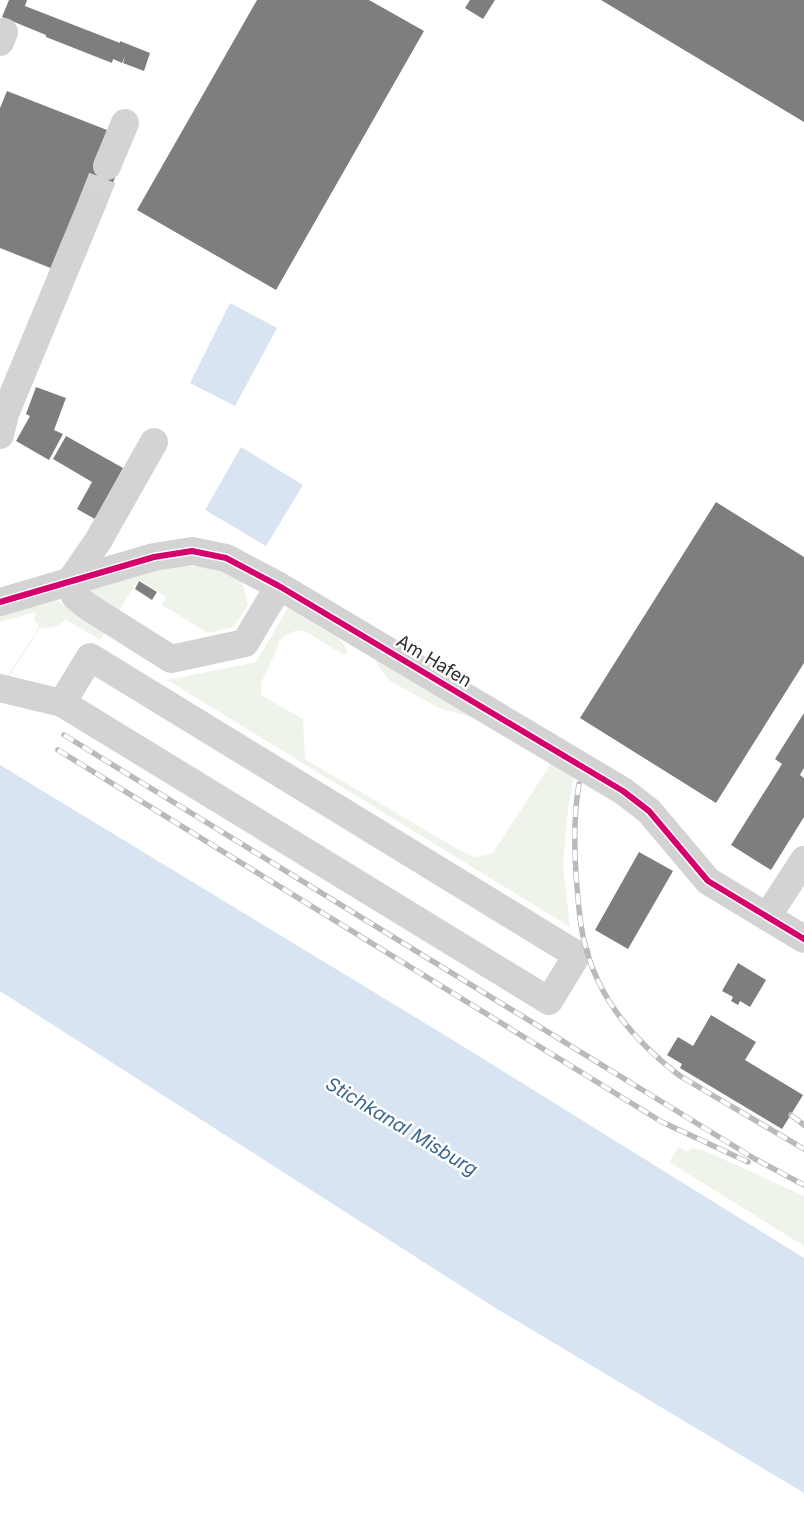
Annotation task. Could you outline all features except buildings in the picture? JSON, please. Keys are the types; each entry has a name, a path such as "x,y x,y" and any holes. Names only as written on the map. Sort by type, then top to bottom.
{"street":[{"path":"107,166 125,122"},
{"path":"0,435 5,414 92,204"},
{"path":"154,442 98,541 69,583 75,596 86,606 171,659 245,643 279,586"},
{"name":"Am Hafen","path":"0,602 154,557 192,552 226,558 279,586 624,791 648,811 708,882 804,939"},
{"path":"0,688 62,703 549,1001 577,955 90,657 62,703"},
{"path":"768,917 804,860"}],"shaded area":[{"path":"178,566 202,567 221,571 236,577 241,582 248,605 234,627 208,633 162,605 166,597 139,579 118,612 87,591 156,571"},
{"path":"54,599 106,631 100,640 65,619 57,626 40,628 10,675 6,678 0,677 0,673 8,675 39,627 34,620 36,612 0,622 0,615"},
{"path":"288,608 338,638 345,646 347,652 345,655 342,654 305,631 295,631 285,635 279,641 261,683 261,695 303,719 305,759 461,851 474,857 492,854 552,762 574,775 568,809 563,865 570,927 167,680 256,662"},
{"path":"374,658 485,721 439,708 390,681"},
{"path":"679,1147 688,1152 691,1148 703,1150 804,1196 804,1246 669,1162"}],"water":[{"path":"230,303 277,328 235,406 190,383"},
{"path":"241,447 303,485 266,546 205,510"},
{"name":"Stichkanal Misburg","path":"0,765 456,1042 804,1258 804,1493 497,1309 0,991"}],"tunnel":[{"path":"92,204 107,166"}],"railway":[{"path":"64,735 755,1159 804,1185"},
{"path":"58,750 662,1122 748,1162"},
{"path":"579,784 575,836 576,874 581,925 586,949 603,991 615,1010 644,1045 680,1076 804,1149"},
{"path":"791,1115 804,1125"}],"cycle path":[{"path":"0,602 154,557 192,551 226,558 279,586 623,791 649,811 708,881 804,939"}]}
